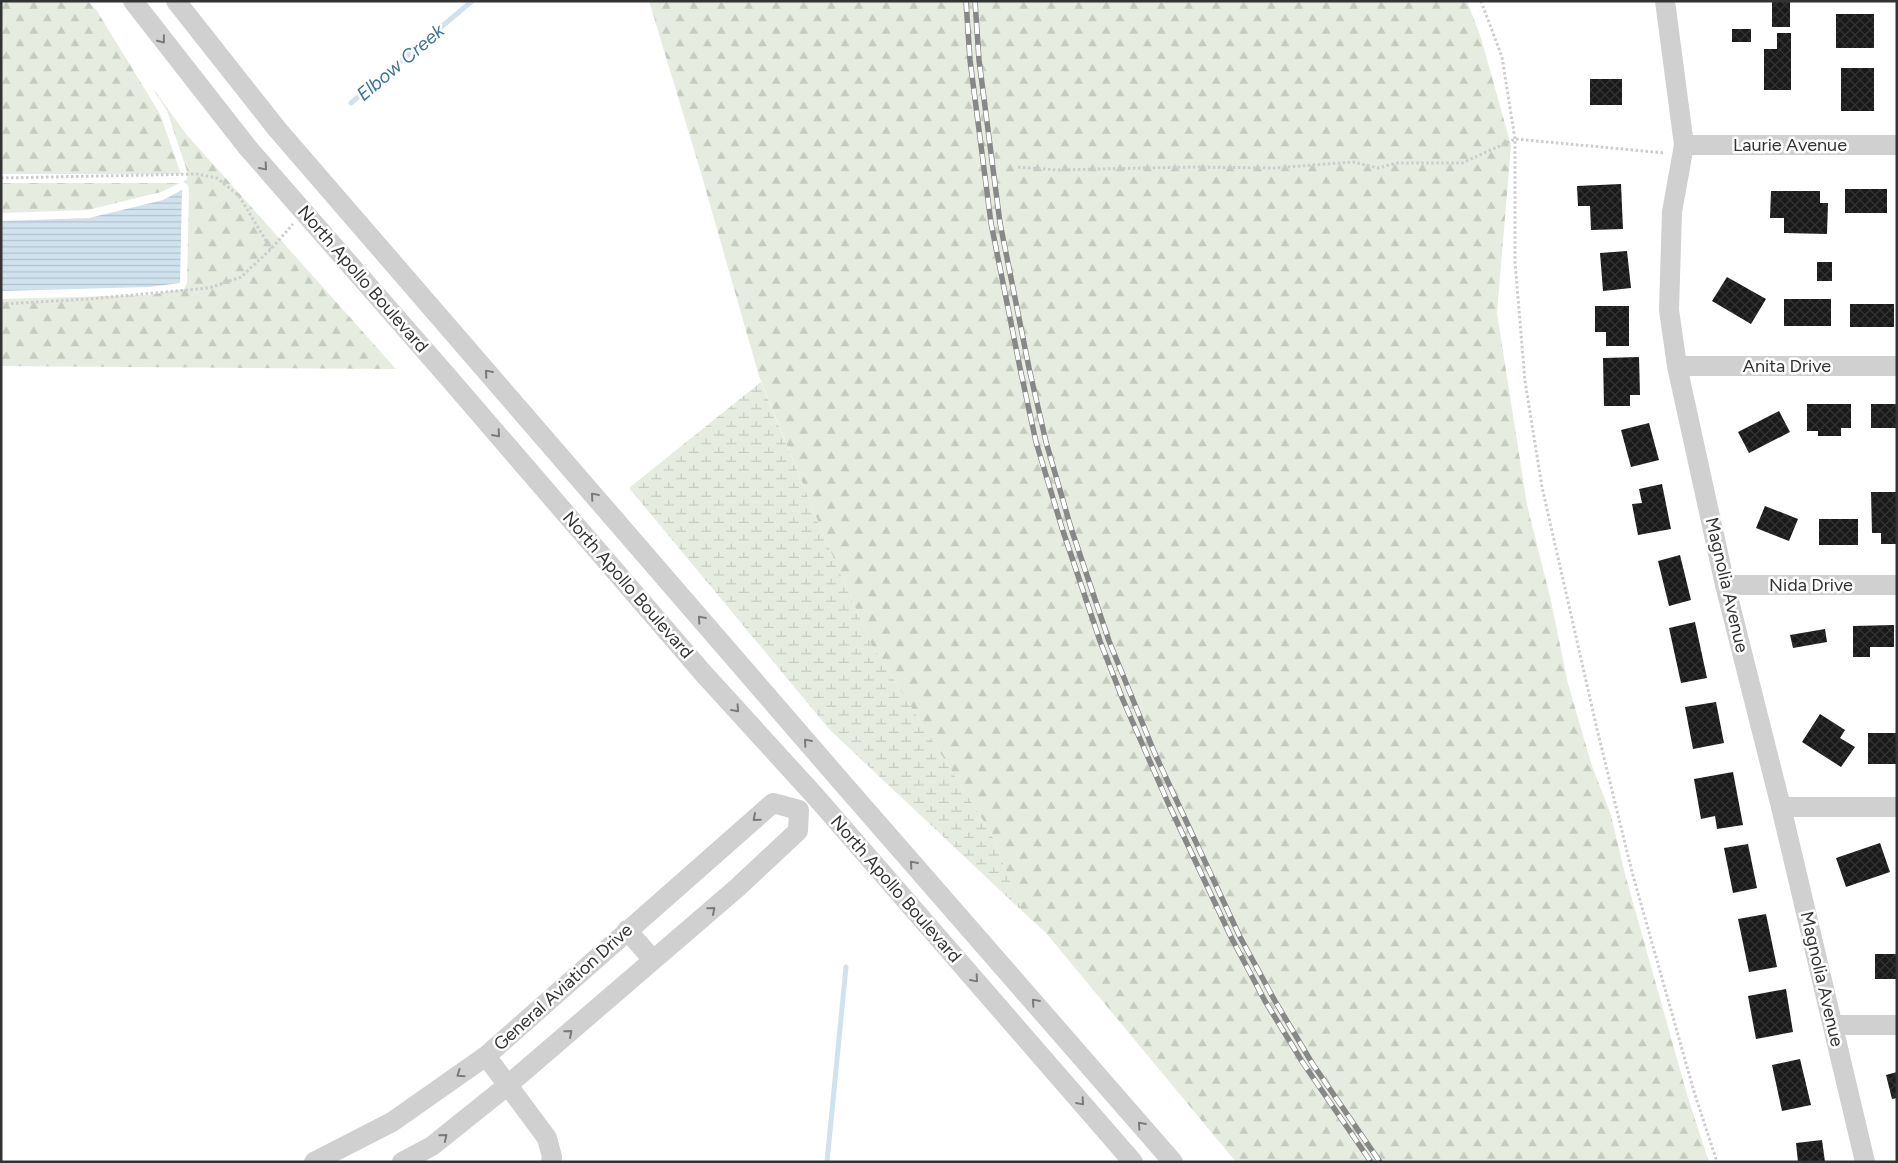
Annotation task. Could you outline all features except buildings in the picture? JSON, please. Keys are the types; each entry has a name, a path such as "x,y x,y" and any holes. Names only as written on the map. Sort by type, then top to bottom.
{"street":[{"name":"North Apollo Boulevard","path":"132,1 248,148 303,212 703,673 816,797 1133,1162"},
{"name":"North Apollo Boulevard","path":"176,1 278,129 839,779 1173,1162"},
{"name":"Magnolia Avenue","path":"1665,1 1684,145 1672,212 1669,310 1677,366 1725,585 1781,807 1865,1162"},
{"name":"Laurie Avenue","path":"1684,145 1897,145"},
{"name":"Anita Drive","path":"1677,366 1897,366"},
{"name":"Nida Drive","path":"1725,585 1897,585"},
{"path":"799,810 839,779"},
{"name":"General Aviation Drive","path":"314,1162 392,1122 486,1056 773,803 799,810 798,831 737,888 508,1085 432,1146 402,1162"},
{"path":"1781,807 1897,807"},
{"path":"627,930 653,960"},
{"path":"1833,1024 1897,1024"},
{"path":"486,1056 547,1138 552,1157 551,1162"}],"path":[{"path":"1481,1 1502,57 1515,139 1516,272 1526,381 1542,487 1597,729 1632,872 1692,1086 1717,1162"},
{"path":"1018,167 1057,170 1191,167 1274,168 1353,162 1378,168 1397,163 1462,163 1515,139 1666,153 1684,145"},
{"path":"1,178 197,174 218,178 239,196 271,249"},
{"path":"1,304 89,299 209,288 241,277 271,249 303,212"}],"green space":[{"path":"1,1 88,1 97,11 160,114 181,174 1,174"},
{"path":"649,1 1467,1 1481,38 1511,145 1497,313 1527,505 1551,601 1568,684 1592,766 1611,815 1625,874 1688,1098 1709,1162 1236,1162 1046,933 1022,911 991,833 871,644 823,534 759,376"},
{"path":"152,87 186,134 396,369 1,366 1,299 149,295 184,289 187,283 189,190 188,185 183,182 187,179 188,174 167,111"},
{"path":"1,183 180,183 161,192 88,210 1,213"},
{"path":"761,382 823,534 871,644 991,833 1022,911 830,730 629,488"}],"water":[{"path":"182,190 180,283 149,287 1,291 1,221 89,218 163,200"}],"waterway":[{"name":"Elbow Creek","path":"351,103 472,1"},
{"path":"827,1162 846,967"}],"railway":[{"path":"966,1 970,60 991,223 1020,368 1036,442 1062,528 1100,641 1123,700 1169,805 1231,937 1265,1001 1303,1063 1371,1162"},
{"path":"975,1 979,60 1000,223 1029,368 1046,442 1071,528 1109,641 1155,754 1240,937 1312,1063 1380,1162"}]}
